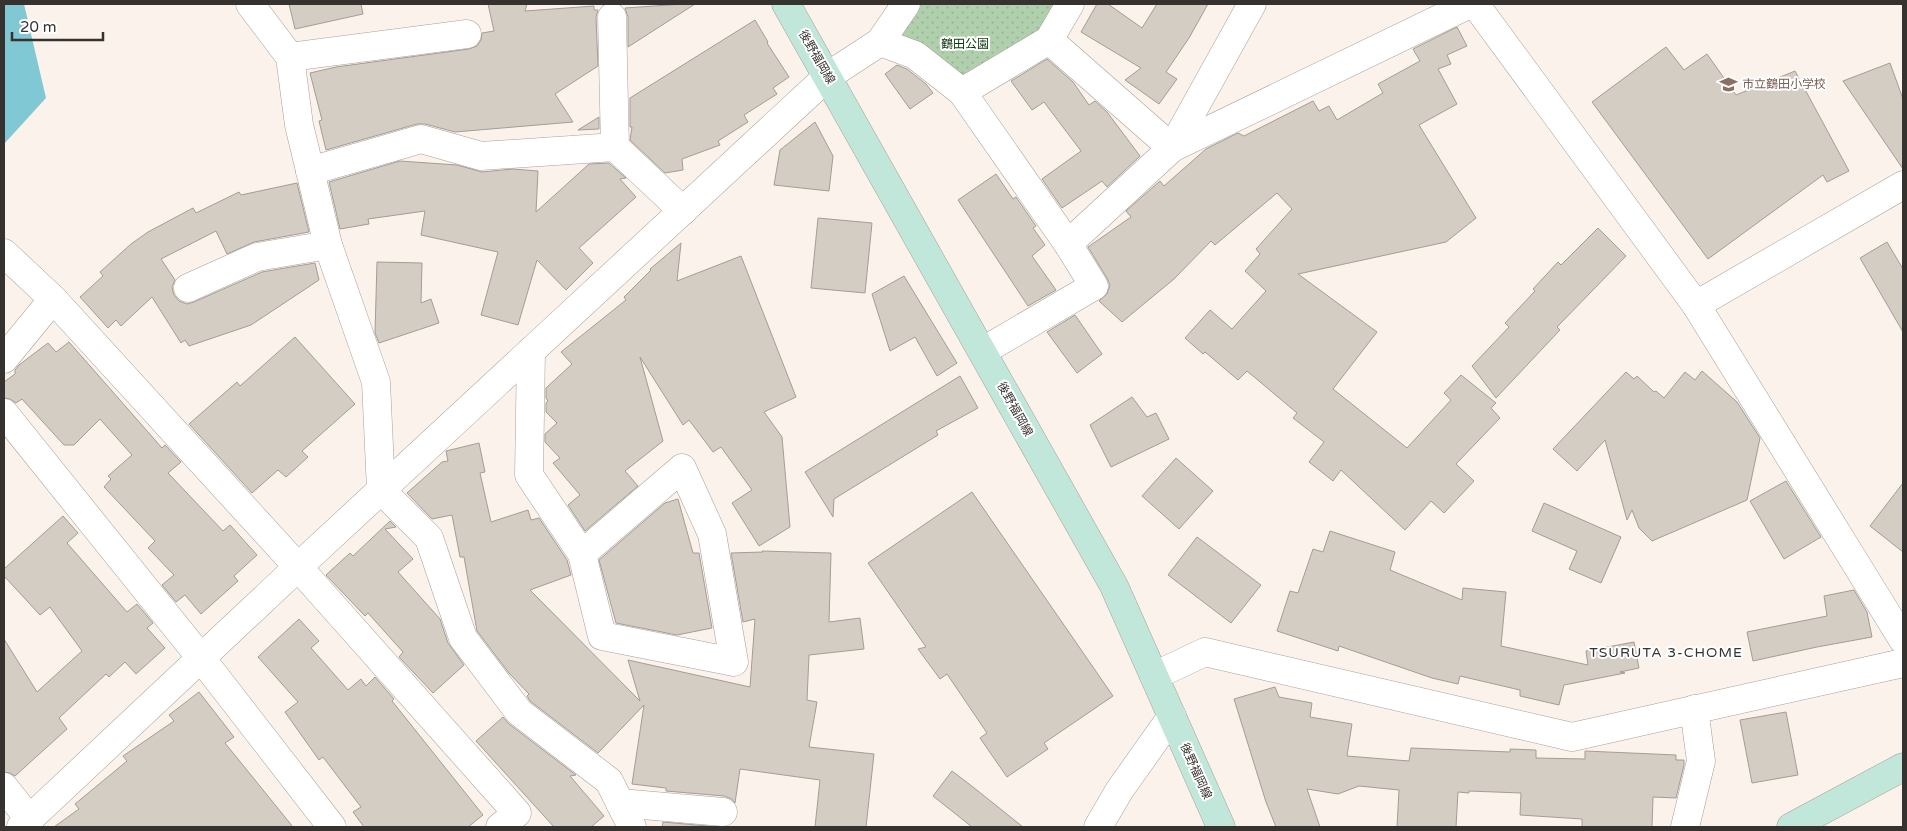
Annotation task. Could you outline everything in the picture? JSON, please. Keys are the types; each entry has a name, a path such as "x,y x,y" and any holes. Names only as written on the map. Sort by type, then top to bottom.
{"main road":[{"name":"後野福岡線","path":"786,4 1114,586 1221,827"},
{"path":"1791,827 1903,766"}],"street":[{"path":"250,4 290,57 299,125 328,245 376,382 381,490 429,538 463,638 519,712 609,781 626,815 723,812"},
{"path":"4,787 24,825 298,567 828,76 880,42 906,4"},
{"path":"962,92 1049,40 1070,4"},
{"path":"1172,148 1252,4"},
{"path":"1068,244 1172,148 1470,4"},
{"path":"1475,4 1696,305 1903,640"},
{"path":"612,17 615,148 683,211"},
{"path":"290,57 467,34"},
{"path":"1049,40 1172,148"},
{"path":"880,42 915,54 962,92 1068,244 1094,286 982,351"},
{"path":"310,171 421,138 481,156 615,148"},
{"path":"1696,305 1903,185"},
{"path":"188,288 257,257 328,245"},
{"path":"4,253 52,299 298,567 518,813 500,827"},
{"path":"4,359 52,299"},
{"path":"531,351 529,475 582,554 602,636 734,662 712,534 682,468 582,554"},
{"path":"4,413 201,658 332,827"},
{"path":"1154,676 1204,652 1572,736 1903,663"},
{"path":"1685,827 1701,762 1694,710"},
{"path":"1098,827 1120,791 1172,716"}],"green space":[{"name":"鶴田公園","path":"907,4 1056,4 1064,14 962,92 880,42"}],"water":[{"path":"4,4 24,4 46,98 4,144"}],"building":[{"path":"289,4 361,4 363,14 295,29"},
{"path":"488,4 527,4 525,11 594,6 594,10 598,10 596,17 598,66 555,94 573,122 455,132 425,124 417,124 326,150 319,121 322,120 310,73 336,67 469,49 477,46 481,40 482,33 494,31"},
{"path":"695,4 628,47 628,17 625,8"},
{"path":"1097,4 1108,4 1142,28 1157,4 1208,4 1189,38 1166,72 1177,79 1159,104 1125,80 1141,68 1081,32"},
{"path":"755,20 789,77 773,88 777,94 744,115 748,122 718,141 720,145 682,159 683,170 665,173 630,140 632,127 630,127 630,98"},
{"path":"1457,27 1467,46 1447,55 1451,64 1438,69 1457,104 1419,125 1476,218 1446,242 1298,274 1377,332 1333,389 1407,448 1451,400 1444,393 1461,375 1496,403 1491,408 1500,418 1456,464 1474,481 1444,513 1431,501 1405,530 1341,470 1333,481 1309,462 1324,442 1293,418 1297,413 1247,371 1238,380 1185,338 1210,310 1232,329 1266,291 1245,271 1260,254 1256,249 1292,209 1277,193 1215,245 1211,241 1174,279 1122,322 1099,301 1107,294 1110,285 1088,247 1131,217 1126,211 1160,181 1164,186 1206,149 1238,133 1244,136 1313,101 1319,111 1329,106 1337,120 1383,93 1378,84 1420,61 1413,49"},
{"path":"1666,47 1684,70 1707,54 1736,95 1795,71 1849,171 1827,182 1823,175 1708,259 1592,102"},
{"path":"1047,59 1073,82 1089,105 1095,101 1107,112 1140,156 1107,187 1102,181 1062,208 1042,179 1081,151 1044,102 1032,110 1011,81"},
{"path":"1890,63 1903,99 1903,169 1843,81"},
{"path":"897,65 907,69 926,84 933,93 910,109 885,74"},
{"path":"599,117 599,129 578,130"},
{"path":"815,122 833,156 829,191 774,185 780,150"},
{"path":"400,161 457,165 482,172 513,169 538,171 536,212 589,164 609,163 626,178 620,179 636,197 579,248 593,263 566,290 537,260 518,325 481,315 498,252 421,235 425,211 368,219 369,224 340,229 329,182"},
{"path":"996,174 1013,199 1016,197 1036,226 1033,228 1045,245 1032,256 1056,290 1028,306 958,200"},
{"path":"297,183 309,232 254,242 227,254 216,231 161,259 175,280 172,287 174,295 179,301 187,304 262,272 315,263 319,280 251,325 189,346 185,340 181,343 152,297 121,326 116,320 108,328 80,297 103,276 100,272 131,244 148,232 193,208 196,213 239,192 241,195"},
{"path":"818,218 872,223 865,293 811,288"},
{"path":"1598,228 1626,256 1557,327 1560,330 1496,398 1472,366 1509,327 1505,323 1535,291 1533,289 1558,262 1561,265"},
{"path":"1887,242 1903,269 1903,332 1860,258"},
{"path":"681,243 677,281 741,256 796,397 764,412 782,437 790,527 759,546 732,503 752,490 721,447 713,452 689,420 683,425 640,357 663,441 625,471 638,486 585,531 568,505 580,495 553,463 560,458 545,442 545,434 557,423 546,412 546,403 548,401 546,398 546,388 572,364 561,352 626,300 624,297 650,269"},
{"path":"377,262 422,263 421,303 431,299 439,323 379,343 375,333"},
{"path":"904,276 957,363 937,376 915,337 890,351 872,294"},
{"path":"1075,315 1102,354 1077,373 1047,332"},
{"path":"295,337 355,404 302,451 308,457 286,477 278,470 252,493 189,424 237,382 240,386"},
{"path":"69,342 162,448 165,445 181,462 168,473 223,531 230,525 257,555 234,576 238,581 201,614 185,595 176,602 162,585 174,575 148,548 155,541 104,487 111,479 108,476 132,455 100,419 74,445 64,445 22,399 16,403 4,398 4,382 15,374 15,370 19,365 48,343 56,352"},
{"path":"1702,371 1737,402 1760,438 1747,500 1652,541 1639,528 1632,510 1627,520 1605,440 1577,471 1553,449 1626,372 1634,379 1637,376 1654,392 1656,391 1664,398 1685,372 1695,380"},
{"path":"960,376 978,408 936,431 938,435 834,499 833,517 805,472"},
{"path":"1132,397 1147,417 1156,413 1169,439 1111,467 1090,425"},
{"path":"479,443 485,472 480,473 491,522 528,510 531,520 539,518 567,560 571,575 530,590 640,701 628,660 750,687 755,619 743,622 731,553 762,551 831,553 829,622 860,618 864,649 809,655 807,700 817,702 809,747 874,754 866,827 815,827 820,780 740,769 735,803 732,799 724,796 666,791 666,788 632,784 644,705 598,753 530,701 527,696 529,694 509,673 477,631 464,557 460,557 452,515 432,519 407,493 442,462 448,461 446,451"},
{"path":"1176,458 1213,491 1179,529 1142,496"},
{"path":"1786,481 1821,537 1784,559 1750,501"},
{"path":"1903,483 1903,552 1870,526"},
{"path":"972,492 1113,696 1044,743 1048,749 1007,777 980,738 987,733 947,674 940,679 918,649 926,647 868,563"},
{"path":"678,499 693,553 699,553 712,628 677,635 616,623 599,560 665,503"},
{"path":"1544,503 1621,537 1601,583 1569,569 1577,551 1532,531"},
{"path":"63,516 78,533 67,543 127,612 137,604 153,623 147,628 165,648 136,674 125,662 109,677 106,674 59,718 67,729 15,776 4,772 4,639 37,692 82,651 50,607 40,615 4,576 4,569"},
{"path":"390,521 396,527 385,529 413,559 398,572 440,619 448,643 464,665 433,693 399,657 403,652 368,613 365,616 326,575 350,553 353,556"},
{"path":"1330,531 1395,552 1390,570 1462,600 1463,588 1506,592 1501,646 1588,665 1586,651 1634,642 1639,668 1620,672 1625,673 1564,685 1559,705 1520,696 1520,690 1460,676 1458,684 1432,678 1339,646 1338,651 1277,631 1290,591 1298,593 1313,549 1323,552"},
{"path":"1197,537 1261,585 1231,623 1168,575"},
{"path":"1854,590 1867,612 1872,637 1753,661 1747,632 1827,616 1824,596"},
{"path":"299,619 319,641 311,648 348,690 361,679 366,686 375,677 483,815 468,827 364,827 353,812 361,807 323,757 319,760 285,712 298,702 258,657"},
{"path":"1275,687 1279,697 1312,703 1310,717 1352,724 1347,756 1409,761 1411,748 1510,752 1510,749 1536,750 1536,758 1585,759 1585,751 1676,755 1676,760 1684,760 1684,765 1676,798 1653,797 1652,827 1582,827 1582,819 1520,815 1521,793 1469,791 1469,793 1458,792 1456,827 1397,827 1399,790 1359,786 1338,794 1307,789 1320,827 1276,827 1266,802 1234,699"},
{"path":"199,692 234,737 225,743 293,827 54,827 79,809 75,804 127,761 123,756 174,721 169,715"},
{"path":"1786,712 1798,775 1752,783 1740,720"},
{"path":"503,717 509,724 576,775 570,776 604,816 591,827 554,827 476,741"},
{"path":"952,771 1023,827 972,827 933,796"},
{"path":"663,822 718,827 662,827"}],"place":[{"name":"市立鶴田小学校","path":"1728,84"}],"district":[{"name":"TSURUTA 3-CHOME","path":"1666,652"}]}
